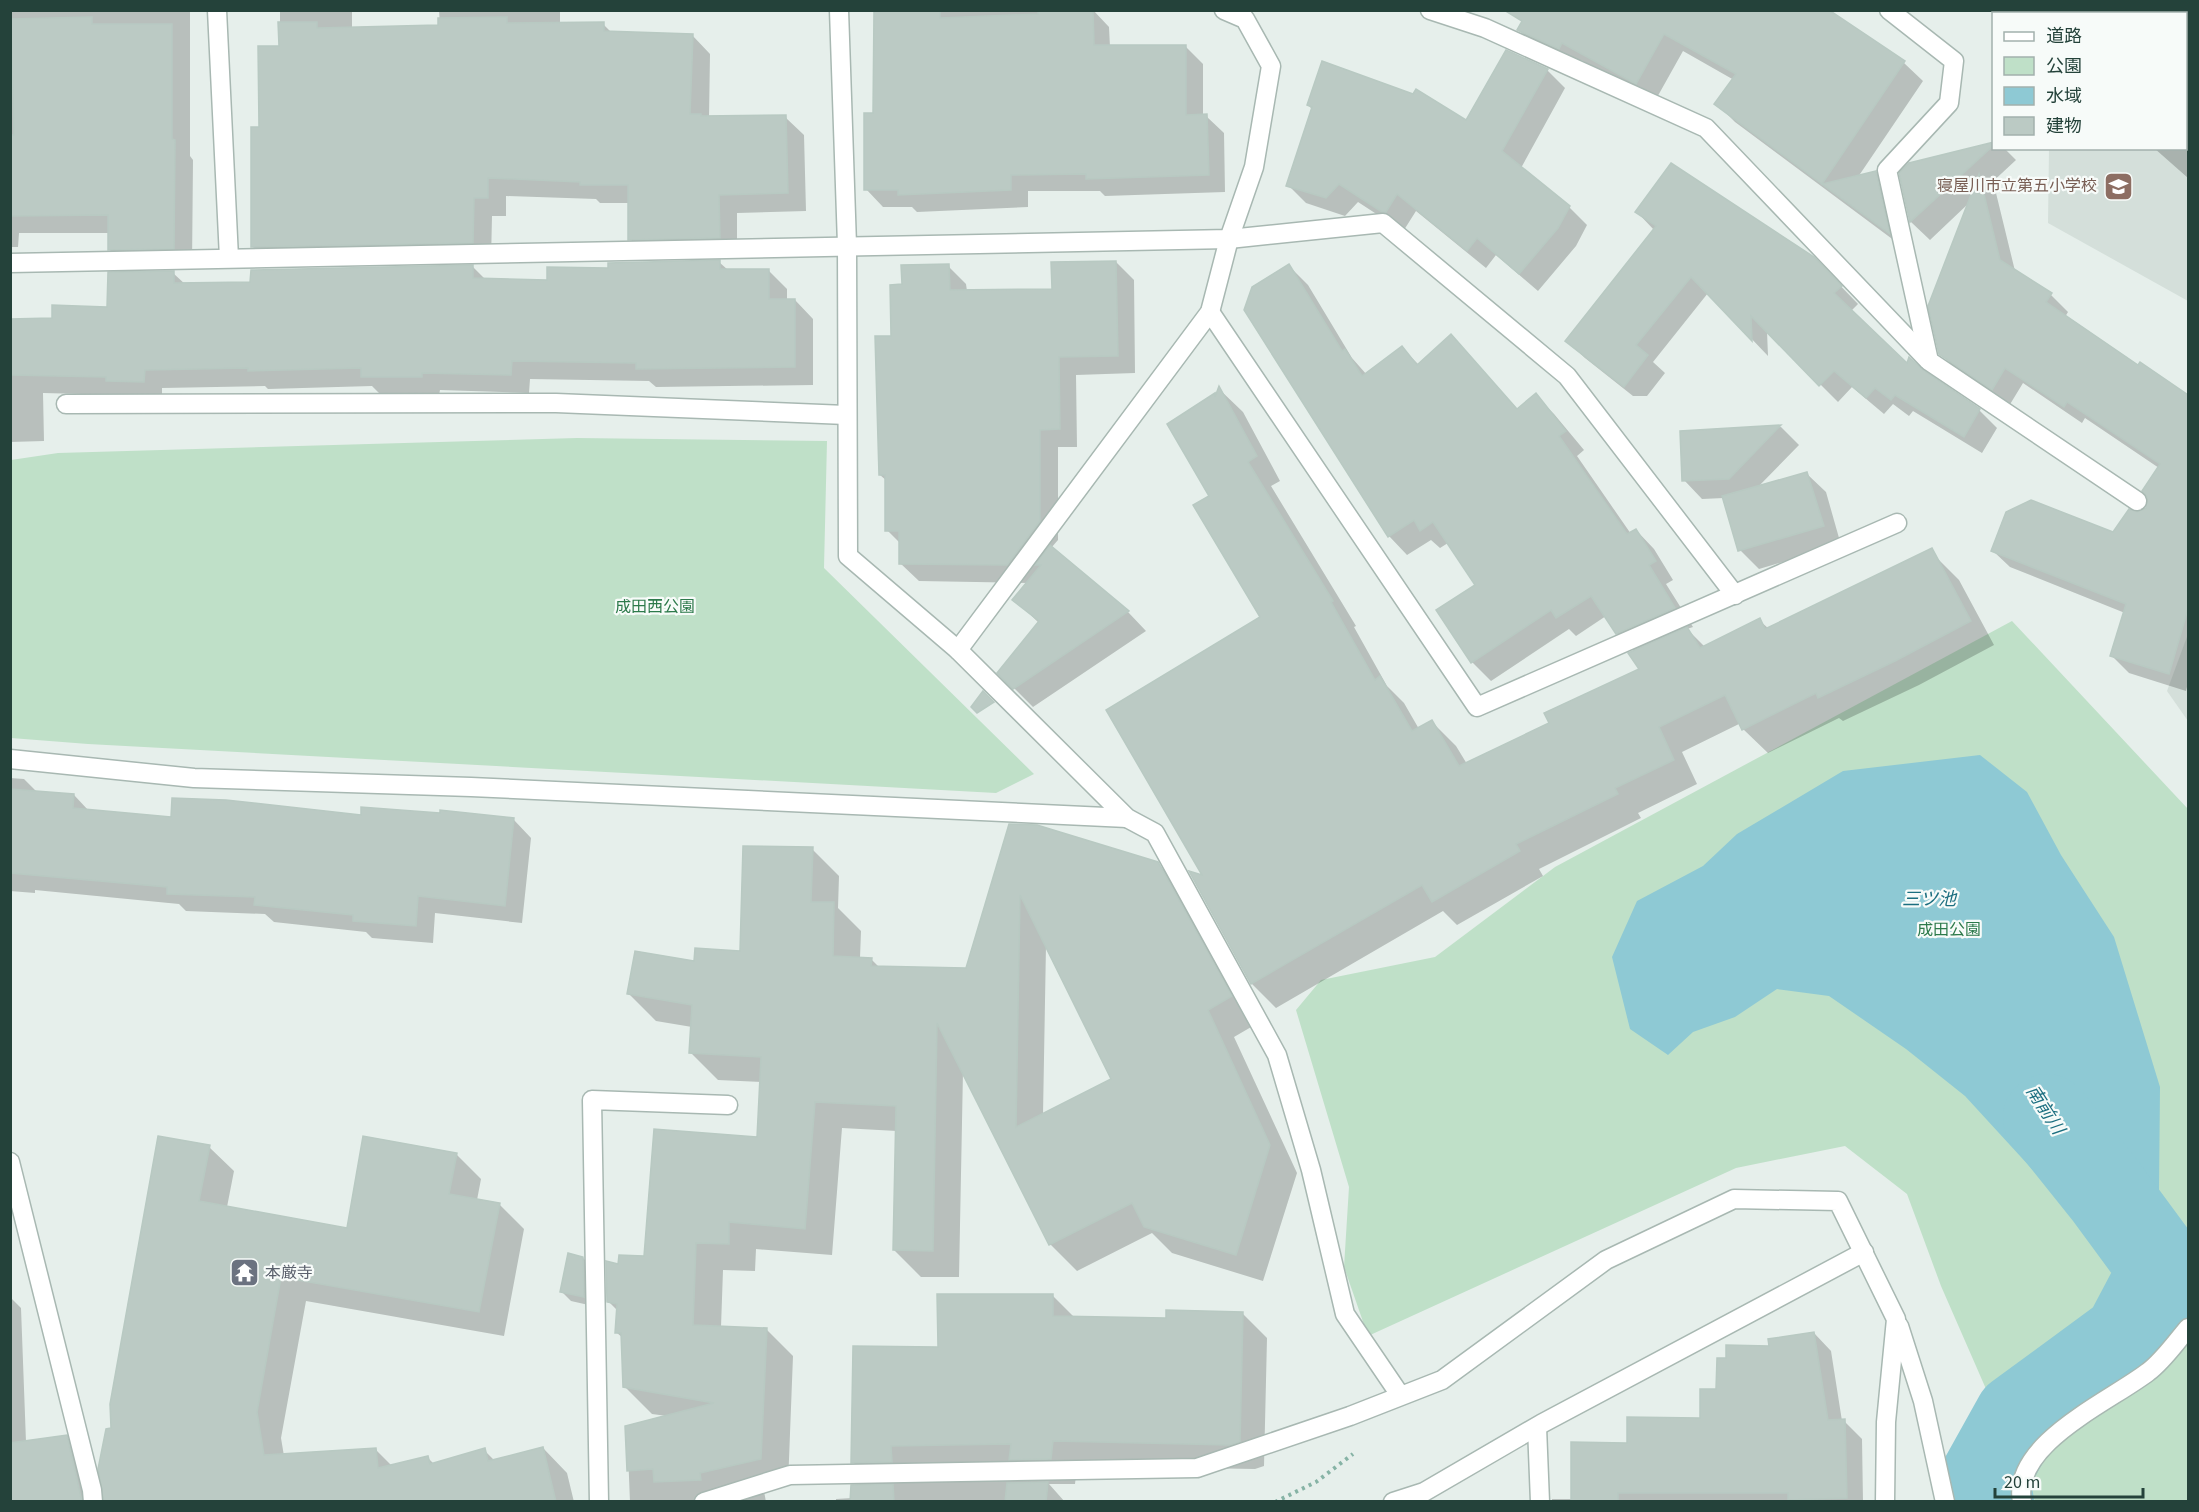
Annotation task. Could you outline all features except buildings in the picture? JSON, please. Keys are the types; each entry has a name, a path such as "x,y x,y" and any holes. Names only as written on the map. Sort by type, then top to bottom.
{"street":[{"path":"217,10 229,258"},
{"path":"839,10 847,245 848,556 958,650 1127,818 1155,834 1277,1055 1311,1170 1345,1314 1400,1395"},
{"path":"958,650 1210,312 1229,239 1254,167 1271,66 1245,19 1224,10"},
{"path":"1430,10 1485,28 1706,128 1929,361 2137,501"},
{"path":"1889,10 1954,61 1949,103 1887,170 1929,361"},
{"path":"10,263 1229,239 1383,222 1567,376 1735,595"},
{"path":"1210,312 1477,707 1897,523"},
{"path":"66,404 556,404 846,415"},
{"path":"10,759 194,778 483,788 1127,818"},
{"path":"599,1502 592,1100 728,1105"},
{"path":"10,1162 92,1490 93,1502"},
{"path":"704,1502 790,1474 1197,1468 1350,1416 1442,1380 1606,1260 1734,1199 1838,1202 1896,1319 1923,1401 1945,1502"},
{"path":"1393,1502 1424,1492 1537,1427 1864,1252"},
{"path":"1885,1502 1886,1422 1896,1319"},
{"path":"2022,1502 2019,1490 2034,1455 2053,1436 2150,1371 2188,1328"},
{"path":"1537,1427 1540,1502"}],"path":[{"path":"1275,1502 1316,1482 1353,1455 1350,1416"}],"shaded area":[{"name":"寝屋川市立第五小学校","path":"2188,11 2188,301 2048,223 2049,150 2187,150 2187,12 2049,12"},
{"path":"2188,634 2188,721 2167,691"}],"green space":[{"name":"成田西公園","path":"577,438 827,441 824,568 1034,774 996,793 11,738 11,460 58,453"},
{"name":"成田公園","path":"2012,621 2188,809 2188,1501 2035,1501 1941,1286 1907,1194 1845,1146 1736,1168 1368,1336 1344,1267 1349,1187 1296,1010 1321,980 1435,957 1555,867"}],"water":[{"name":"三ツ池","path":"1980,755 2027,792 2061,855 2114,937 2160,1087 2159,1190 2107,1226 2054,1193 1965,1096 1906,1049 1829,996 1777,989 1735,1017 1693,1032 1668,1055 1630,1029 1612,957 1637,901 1703,866 1737,834 1843,771"}],"waterway":[{"name":"南前川","path":"1990,1502 1984,1478 2018,1417 2127,1337 2163,1269 2107,1193 2047,1118"}],"place":[{"name":"寝屋川市立第五小学校","path":"2118,186"},
{"name":"本厳寺","path":"244,1273"}]}
